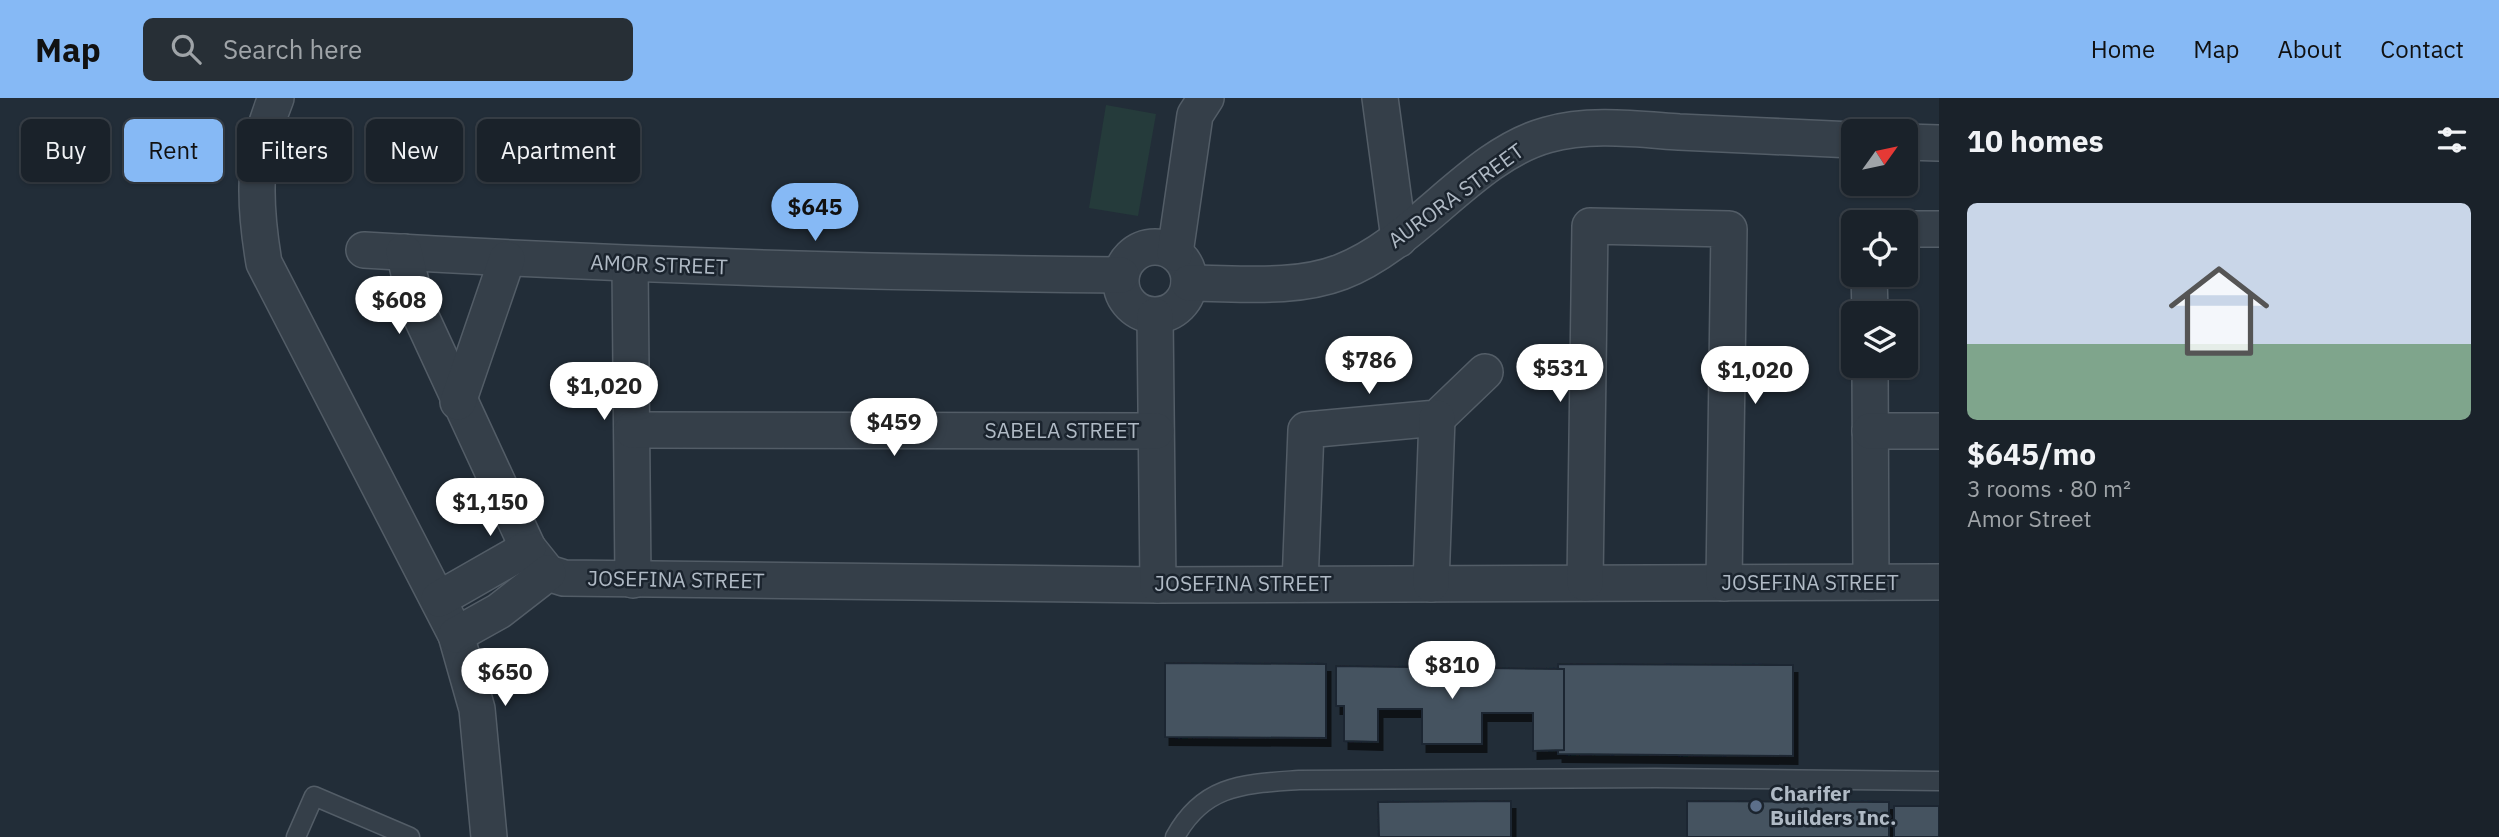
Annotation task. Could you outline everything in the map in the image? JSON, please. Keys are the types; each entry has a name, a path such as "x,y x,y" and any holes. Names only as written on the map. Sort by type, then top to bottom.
{"street":[{"path":"276,98 259,157 255,207 264,263 456,635 477,709 489,837"},
{"path":"1182,268 1164,248 1142,249 1132,256 1121,275 1124,295 1136,310 1155,316 1175,310 1187,293 1182,268 1195,115 1206,98"},
{"path":"1380,98 1399,239"},
{"name":"AURORA STREET","path":"1182,268 1290,284 1317,280 1343,271 1399,239 1514,149 1546,135 1610,128 1841,139"},
{"path":"1918,142 1939,143"},
{"path":"1585,583 1590,226 1729,229 1724,583"},
{"path":"1918,229 1939,229"},
{"name":"AMOR STREET","path":"364,250 507,259 872,273 1121,275"},
{"path":"404,252 417,308 458,402 538,561"},
{"path":"458,402 507,259"},
{"path":"629,264 633,580"},
{"path":"1155,316 1158,585"},
{"path":"1300,584 1306,430 1437,418 1485,372"},
{"path":"1870,378 1871,582"},
{"path":"1431,584 1437,418"},
{"name":"SABELA STREET","path":"632,430 1156,431"},
{"path":"1870,431 1939,431"},
{"path":"439,599 538,561"},
{"path":"456,635 499,611 538,561"},
{"name":"JOSEFINA STREET","path":"538,561 564,578 633,580 1158,585 1939,582"}],"lane":[{"path":"1175,837 1188,813 1212,796 1252,784 1299,780 1656,778 1939,781"},
{"path":"296,837 314,796 410,837"}],"green space":[{"path":"1106,105 1156,114 1138,216 1089,208"}],"building":[{"path":"1165,663 1326,664 1326,738 1165,737"},
{"path":"1558,664 1793,665 1793,756 1558,754"},
{"path":"1336,666 1564,669 1564,750 1533,751 1533,713 1482,713 1482,744 1422,744 1422,709 1378,709 1378,742 1344,741 1344,706 1336,706"},
{"path":"1511,801 1511,837 1379,837 1378,802"},
{"path":"1687,801 1889,802 1889,837 1687,837"},
{"path":"1894,806 1939,806 1939,837 1894,837"}],"place":[{"name":"Charifer Builders Inc.","path":"1756,806"}]}
